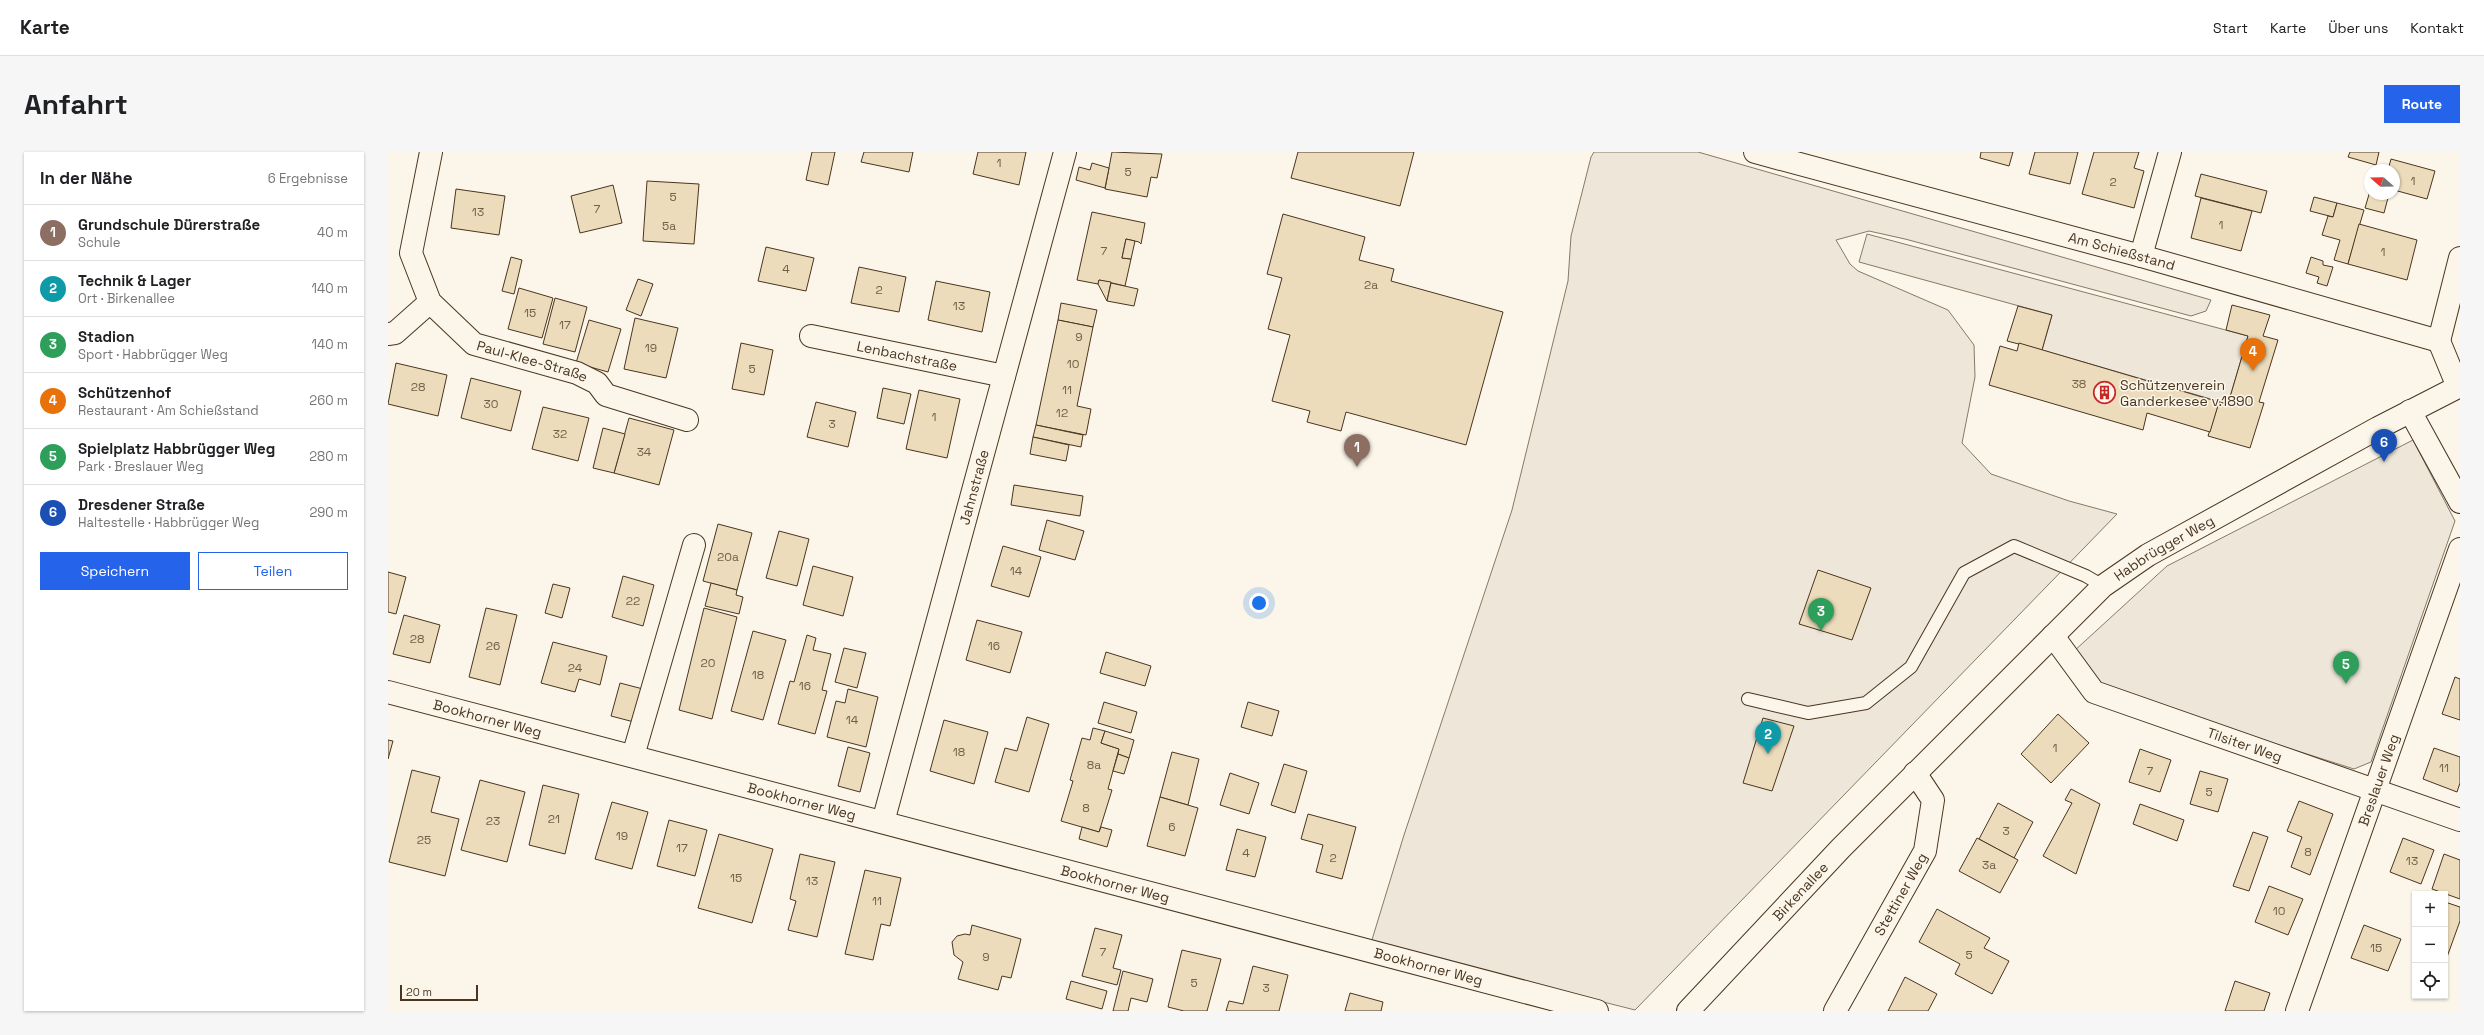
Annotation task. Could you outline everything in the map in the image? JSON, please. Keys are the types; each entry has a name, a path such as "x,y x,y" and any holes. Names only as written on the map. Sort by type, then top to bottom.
{"street":[{"name":"Paul-Klee-Straße","path":"431,152 411,253 430,302 474,344 577,373 597,383 606,395 687,420"},
{"name":"Jahnstraße","path":"882,822 1065,152"},
{"name":"Am Schießstand","path":"1755,152 2141,256 2439,341"},
{"path":"2141,256 2170,152"},
{"path":"2459,387 2439,341 2460,258"},
{"path":"388,334 395,333 430,302"},
{"name":"Lenbachstraße","path":"811,336 1004,376"},
{"name":"Habbrügger Weg","path":"1916,773 2103,586 2148,555 2410,411 2459,387"},
{"path":"2410,411 2460,502"},
{"path":"633,756 694,545"},
{"name":"Breslauer Weg","path":"2297,1011 2460,549"},
{"name":"Tilsiter Weg","path":"2053,636 2094,692 2460,820"},
{"name":"Bookhorner Weg","path":"388,692 1597,1011"},
{"name":"Birkenallee","path":"1688,1011 1841,848 1916,773"},
{"name":"Stettiner Weg","path":"1835,1011 1925,851 1933,800 1916,773"}],"lane":[{"path":"1748,699 1808,713 1866,703 1912,667 1964,573 2014,546 2086,576 2103,586"}],"shaded area":[{"path":"1594,152 1698,152 2211,300 2206,311 2191,316 1905,239 1869,231 1836,240 1850,264 1858,271 1948,310 1974,345 1975,377 1962,443 1991,474 2069,501 2117,514 1635,1010 1371,943 1404,835 1512,510 1568,281 1571,236 1591,157"},
{"path":"1867,234 2248,336 2228,404 2042,350 2052,315 1859,262"},
{"path":"2413,440 2455,521 2371,762 2354,769 2099,688 2073,652 2167,566"}],"building":[{"path":"812,152 835,152 828,185 806,180"},
{"path":"864,152 913,152 909,172 861,162"},
{"path":"978,152 1026,152 1019,185 973,174"},
{"path":"1112,152 1162,154 1157,178 1151,177 1147,197 1105,189"},
{"path":"1298,152 1414,152 1400,206 1291,178"},
{"path":"1981,152 2013,152 2009,166 1980,158"},
{"path":"2035,152 2078,152 2070,184 2029,174"},
{"path":"2094,152 2139,152 2134,168 2144,171 2134,208 2082,194"},
{"path":"2350,152 2379,152 2376,164 2348,157"},
{"path":"2391,159 2435,171 2427,199 2400,192 2400,164 2390,164"},
{"path":"1092,163 1109,168 1105,188 1076,180 1079,167 1090,170"},
{"path":"2201,174 2267,191 2261,213 2195,196"},
{"path":"647,181 699,184 694,244 643,241"},
{"path":"613,185 622,223 580,233 571,196"},
{"path":"456,189 505,196 499,235 451,228"},
{"path":"2314,197 2337,203 2333,217 2310,211"},
{"path":"2201,198 2252,211 2241,251 2191,238"},
{"path":"2367,200 2387,200 2384,213 2365,208"},
{"path":"2337,203 2364,210 2348,264 2334,260 2340,240 2322,235 2328,216 2333,217"},
{"path":"1092,212 1145,223 1141,244 1139,242 1126,239 1122,258 1131,259 1125,286 1099,280 1098,284 1077,280"},
{"path":"1283,214 1365,237 1359,260 1394,269 1391,281 1503,312 1466,445 1346,412 1341,431 1307,422 1310,411 1272,401 1290,335 1268,329 1282,278 1267,274"},
{"path":"2359,224 2417,240 2407,280 2348,264"},
{"path":"1126,239 1135,241 1131,259 1122,258"},
{"path":"766,247 814,258 806,291 758,281"},
{"path":"511,257 522,260 514,294 502,291"},
{"path":"2311,257 2323,261 2323,265 2333,267 2327,286 2317,283 2319,277 2306,273"},
{"path":"859,267 906,277 899,312 851,303"},
{"path":"638,279 653,284 641,316 626,310"},
{"path":"1099,280 1111,282 1107,301 1098,284"},
{"path":"936,281 990,292 982,332 928,320"},
{"path":"1111,283 1138,289 1134,306 1107,301"},
{"path":"519,288 553,298 542,338 508,329"},
{"path":"555,298 587,307 575,352 543,344"},
{"path":"1061,303 1097,310 1093,327 1058,320"},
{"path":"2232,305 2270,315 2263,336 2278,340 2259,402 2264,403 2250,448 2208,436 2219,402 2228,404 2248,336 2226,330"},
{"path":"2018,306 2052,315 2042,350 2007,341"},
{"path":"635,318 678,328 666,378 624,369"},
{"path":"589,320 621,329 608,372 576,363"},
{"path":"1058,320 1093,327 1077,406 1091,409 1086,435 1036,425"},
{"path":"741,343 773,350 764,395 732,389"},
{"name":"Schützenverein Ganderkesee v.1890","path":"2019,343 2219,402 2210,432 2147,413 2143,430 1989,385 2000,346 2017,351"},
{"path":"396,363 447,375 438,416 388,404"},
{"path":"471,378 521,391 511,431 461,418"},
{"path":"883,388 911,394 904,424 877,418"},
{"path":"919,390 960,399 947,458 906,449"},
{"path":"816,402 856,412 848,447 807,437"},
{"path":"543,407 589,418 578,461 532,449"},
{"path":"629,418 674,430 659,485 614,473"},
{"path":"1036,425 1083,435 1081,447 1033,437"},
{"path":"603,428 625,434 614,473 593,468"},
{"path":"1033,437 1069,445 1066,461 1030,454"},
{"path":"1014,485 1083,496 1080,516 1011,505"},
{"path":"1047,520 1084,531 1075,560 1039,550"},
{"path":"718,524 752,533 737,590 703,581"},
{"path":"779,531 809,539 797,586 766,578"},
{"path":"1003,546 1041,557 1029,597 991,586"},
{"path":"813,566 853,577 843,616 803,605"},
{"path":"1818,570 1871,588 1852,640 1799,624"},
{"path":"388,572 406,577 396,614 388,612"},
{"path":"623,576 654,585 643,626 612,617"},
{"path":"711,583 737,590 736,595 743,597 739,614 705,606"},
{"path":"553,584 570,588 562,618 545,613"},
{"path":"486,608 517,615 500,685 469,677"},
{"path":"704,608 737,617 712,719 679,710"},
{"path":"404,615 440,625 430,663 393,654"},
{"path":"977,620 1022,632 1010,673 966,660"},
{"path":"753,631 786,640 763,720 731,711"},
{"path":"807,635 816,638 813,650 831,654 822,690 827,691 815,734 778,724 790,681 794,682"},
{"path":"553,642 607,656 600,685 579,679 575,692 541,683"},
{"path":"844,648 866,653 857,688 835,682"},
{"path":"1106,652 1151,666 1145,686 1100,673"},
{"path":"2455,677 2460,679 2460,720 2442,714"},
{"path":"620,683 643,689 634,722 611,716"},
{"path":"848,689 878,697 866,747 827,737 836,701 845,703"},
{"path":"1104,702 1137,712 1131,733 1098,723"},
{"path":"1248,702 1279,711 1272,736 1241,727"},
{"path":"2058,714 2089,743 2051,783 2021,754"},
{"path":"1027,717 1049,724 1029,792 995,782 1005,748 1017,751"},
{"path":"1763,718 1794,726 1772,791 1743,783"},
{"path":"944,720 988,732 974,784 930,771"},
{"path":"1093,728 1105,731 1101,743 1119,749 1108,789 1112,790 1099,832 1061,821 1073,781 1070,780 1082,738 1090,740"},
{"path":"1105,731 1134,740 1129,758 1118,754 1119,749 1101,743"},
{"path":"388,740 393,741 388,759"},
{"path":"848,747 870,753 860,792 838,786"},
{"path":"2434,748 2460,757 2460,783 2457,792 2423,779"},
{"path":"2140,749 2171,760 2160,792 2129,782"},
{"path":"1172,752 1199,759 1188,805 1160,797"},
{"path":"1118,754 1129,758 1124,774 1113,771"},
{"path":"1284,764 1307,771 1295,813 1271,805"},
{"path":"412,770 440,777 431,812 459,819 445,876 389,862"},
{"path":"2200,771 2228,779 2218,812 2190,804"},
{"path":"1230,773 1259,783 1249,814 1220,805"},
{"path":"480,780 525,792 507,862 461,850"},
{"path":"543,785 579,794 565,854 529,845"},
{"path":"2071,789 2100,804 2076,874 2043,856 2072,803 2065,800"},
{"path":"1160,797 1198,808 1185,856 1147,846"},
{"path":"2299,801 2333,814 2310,875 2291,867 2302,837 2287,831"},
{"path":"612,802 648,812 632,869 595,859"},
{"path":"1998,803 2033,822 2014,858 1979,839"},
{"path":"2140,804 2184,820 2177,841 2133,824"},
{"path":"1308,814 1356,827 1342,879 1316,872 1323,845 1301,839"},
{"path":"669,820 707,830 695,876 657,866"},
{"path":"1082,827 1099,832 1101,827 1112,830 1107,847 1079,839"},
{"path":"1237,829 1266,837 1255,877 1226,870"},
{"path":"2253,832 2268,837 2249,891 2233,886"},
{"path":"719,834 773,849 752,923 698,908"},
{"path":"1977,838 2018,860 2000,893 1959,871"},
{"path":"2403,838 2434,850 2421,884 2390,872"},
{"path":"800,854 835,862 817,937 788,930 796,901 790,899"},
{"path":"2444,854 2460,860 2460,899 2448,895 2448,891 2438,891 2432,889"},
{"path":"865,870 901,878 890,926 881,924 873,960 845,954"},
{"path":"2269,886 2303,899 2288,935 2255,922"},
{"path":"2448,903 2460,907 2460,921 2448,954"},
{"path":"1937,909 1990,938 1984,948 2009,961 1992,994 1955,974 1960,964 1919,942"},
{"path":"972,925 1021,939 1011,978 1002,976 998,990 958,979 963,962 954,955 952,942 957,936 965,934 970,935"},
{"path":"2364,925 2401,939 2388,971 2351,958"},
{"path":"1095,928 1122,935 1113,968 1121,970 1117,985 1082,976"},
{"path":"1182,950 1221,959 1207,1011 1184,1011 1168,1007"},
{"path":"1253,966 1288,975 1279,1011 1226,1011 1229,1001 1243,1004"},
{"path":"1123,971 1153,979 1147,1002 1131,998 1128,1011 1113,1011"},
{"path":"1905,977 1937,994 1928,1011 1888,1011"},
{"path":"1071,981 1107,991 1102,1009 1066,999"},
{"path":"2235,981 2270,993 2264,1011 2225,1011"},
{"path":"1350,993 1383,1002 1381,1011 1345,1011"}],"place":[{"name":"Schützenhof","path":"2253,371"},
{"name":"Schützenverein Ganderkesee v.1890","path":"2104,393"},
{"name":"Dresdener Straße","path":"2384,462"},
{"name":"Grundschule Dürerstraße","path":"1357,467"},
{"name":"Stadion","path":"1821,631"},
{"name":"Spielplatz Habbrügger Weg","path":"2346,684"},
{"name":"Technik & Lager","path":"1768,754"}]}
